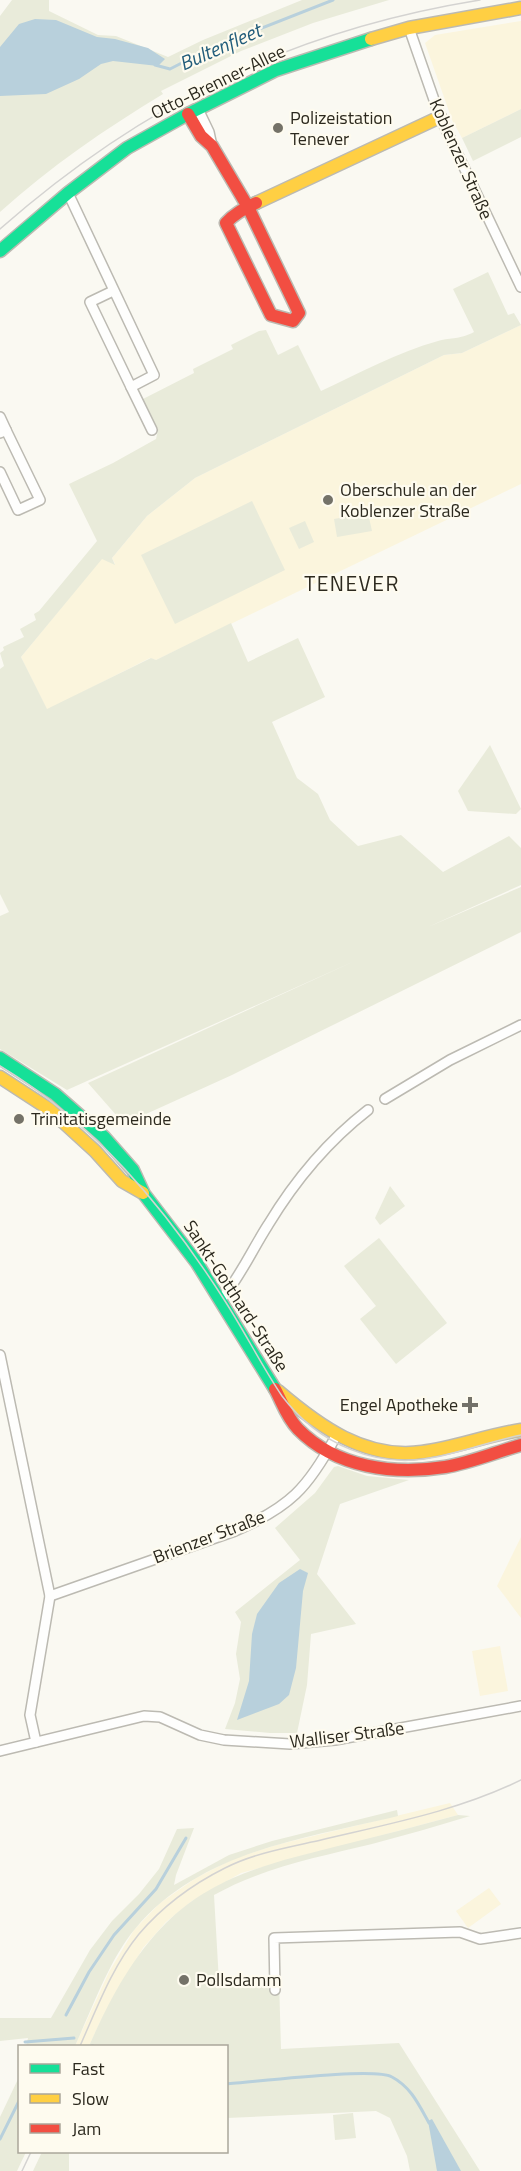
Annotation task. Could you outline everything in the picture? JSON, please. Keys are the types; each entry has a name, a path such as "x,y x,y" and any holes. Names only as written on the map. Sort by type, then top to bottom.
{"street":[{"name":"Otto-Brenner-Allee","path":"0,250 68,193 127,148 193,111 276,70 344,46 409,28 521,8"},
{"name":"Koblenzer Straße","path":"409,28 440,117 521,287"},
{"path":"193,111 201,136 212,146 248,207 299,314 293,321 271,315 226,223 234,214 248,207 440,117"},
{"path":"68,193 154,375 131,387"},
{"path":"113,291 90,302 152,430"},
{"path":"0,417 3,431 40,500 18,510 0,472"},
{"path":"385,1099 450,1060 521,1025"},
{"name":"Sankt-Gotthard-Straße","path":"0,1058 55,1094 104,1137 133,1170 144,1194 197,1263 221,1300 298,1429 328,1451 349,1461 379,1469 411,1470 447,1467 521,1445"},
{"name":"Sankt-Gotthard-Straße","path":"0,1077 49,1109 95,1151 122,1181 144,1194"},
{"path":"221,1300 232,1286 269,1223 298,1182 345,1129 368,1110"},
{"path":"0,1354 50,1596 30,1714 36,1742"},
{"name":"Sankt-Gotthard-Straße","path":"275,1389 336,1436 374,1450 397,1453 420,1452 521,1430"},
{"name":"Brienzer Straße","path":"50,1596 263,1519 291,1500 310,1479 336,1436"},
{"name":"Walliser Straße","path":"0,1751 144,1716 160,1718 200,1735 224,1740 290,1744 335,1740 521,1706"},
{"path":"275,1990 274,1938 460,1932 480,1939 521,1933"}],"shaded area":[{"path":"521,21 521,109 462,138 452,120 425,43 435,35"},
{"name":"Oberschule an der Koblenzer Straße","path":"521,325 521,484 156,660 150,658 47,710 21,657 102,558 115,564 112,558 147,516 195,478 444,355 462,353"},
{"path":"521,1537 521,1618 497,1586"},
{"path":"500,1646 508,1691 480,1696 472,1651"},
{"path":"450,1803 458,1815 241,1873 192,1901 166,1922 143,1948 100,2022 89,2045 75,2045 109,1972 134,1930 160,1903 196,1878 235,1858 280,1844"},
{"path":"489,1888 501,1904 468,1928 456,1911"}],"green space":[{"path":"12,0 49,0 49,11 98,35 116,36 168,57 203,40 302,0 389,0 313,23 241,51 161,91 163,94 78,149 0,212 0,16"},
{"path":"521,109 521,137 473,161 462,138"},
{"path":"488,272 508,315 514,313 521,325 462,353 444,355 195,478 147,516 112,558 115,565 102,559 21,657 47,709 151,658 156,660 231,623 248,662 298,638 325,697 272,722 297,778 318,794 330,820 358,846 401,835 443,872 509,836 521,848 521,885 428,927 521,887 521,932 232,1075 124,1124 88,1083 357,960 67,1090 0,1049 0,916 9,912 0,894 0,669 4,666 0,653 4,650 3,647 24,637 20,629 36,620 34,614 39,611 97,541 69,484 156,439 158,430 143,399 194,373 193,369 233,349 231,345 259,331 266,330 278,355 298,345 321,391 408,351 474,332 453,289"},
{"path":"252,501 285,570 175,624 141,555"},
{"path":"368,513 372,531 337,537 334,519"},
{"path":"305,521 314,542 299,549 289,528"},
{"path":"490,745 521,809 516,814 468,811 458,791"},
{"path":"390,1186 405,1206 380,1225 375,1218"},
{"path":"379,1238 447,1323 396,1364 360,1319 376,1306 344,1266"},
{"path":"338,1466 367,1476 409,1480 340,1504 317,1574 356,1624 311,1634 307,1685 297,1733 225,1729 235,1703 240,1679 236,1654 241,1622 235,1612 300,1560 275,1528 315,1493 334,1467"},
{"path":"397,1810 398,1816 286,1842 252,1853 220,1866 189,1883 160,1903 126,1941 102,1985 75,2045 26,2045 28,2038 0,2041 0,2018 51,2018 90,1950 112,1921 139,1894 159,1869 177,1829 194,1828 174,1885 229,1855 272,1841"},
{"path":"458,1815 470,1816 271,1870 214,1895 219,1982 279,1979 281,2049 399,2043 480,2171 410,2171 407,2156 390,2118 376,2111 228,2118 228,2045 89,2045 112,1997 131,1966 166,1923 204,1893 225,1882 246,1872"},
{"path":"18,2079 18,2153 26,2153 17,2171 0,2171 0,2117"},
{"path":"353,2113 356,2138 335,2140 333,2115"},
{"path":"42,2153 69,2153 69,2171 33,2171"}],"water":[{"path":"35,19 56,20 97,37 115,39 148,48 165,59 158,66 113,61 101,64 79,79 46,94 0,96 0,47 19,24"},
{"path":"300,1569 308,1573 303,1591 296,1668 289,1695 279,1704 237,1720 249,1681 252,1634 257,1614 279,1583"},
{"path":"432,2119 461,2171 437,2171 428,2121"}],"waterway":[{"name":"Bultenfleet","path":"155,65 170,69 209,49 333,0"},
{"path":"66,2015 89,1972 114,1935 156,1889 186,1838"},
{"path":"25,2042 74,2038"},
{"path":"228,2084 339,2074 381,2074 392,2077 404,2086 414,2097 429,2123"},
{"path":"0,2139 18,2103"}],"tram line":[{"path":"0,229 54,185 109,145 165,110 223,79 283,53 346,31 412,13 480,0"},
{"path":"0,1066 66,1113 125,1169 151,1199 223,1298 282,1396 313,1428 350,1449 392,1460 436,1457 521,1435"},
{"path":"80,2045 106,1988 129,1947 158,1915 201,1881 236,1863 260,1854 422,1816 473,1800 521,1780"},
{"path":"22,2171 31,2153"}],"traffic: fast":[{"path":"0,251 68,193 127,148 188,114 276,70 371,39"},
{"path":"0,1058 55,1094 104,1137 133,1170 144,1194 197,1263 275,1389"}],"traffic: slow":[{"path":"371,39 409,28 521,8"},
{"path":"256,203 440,117"},
{"path":"0,1077 49,1109 95,1151 122,1181 143,1193"},
{"path":"278,1391 310,1416 344,1438 381,1451 422,1452 521,1430"}],"traffic: jam":[{"path":"188,114 201,136 212,146 248,207 299,313 293,321 271,315 226,223 236,214 244,209 248,207 256,203"},
{"path":"275,1389 291,1420 313,1442 330,1453 367,1466 406,1470 445,1467 521,1445"}],"place":[{"name":"Polizeistation Tenever","path":"278,128"},
{"name":"Oberschule an der Koblenzer Straße","path":"328,500"},
{"name":"Trinitatisgemeinde","path":"19,1119"},
{"name":"Engel Apotheke","path":"470,1405"},
{"name":"Pollsdamm","path":"184,1980"}],"district":[{"name":"TENEVER","path":"352,584"}]}
